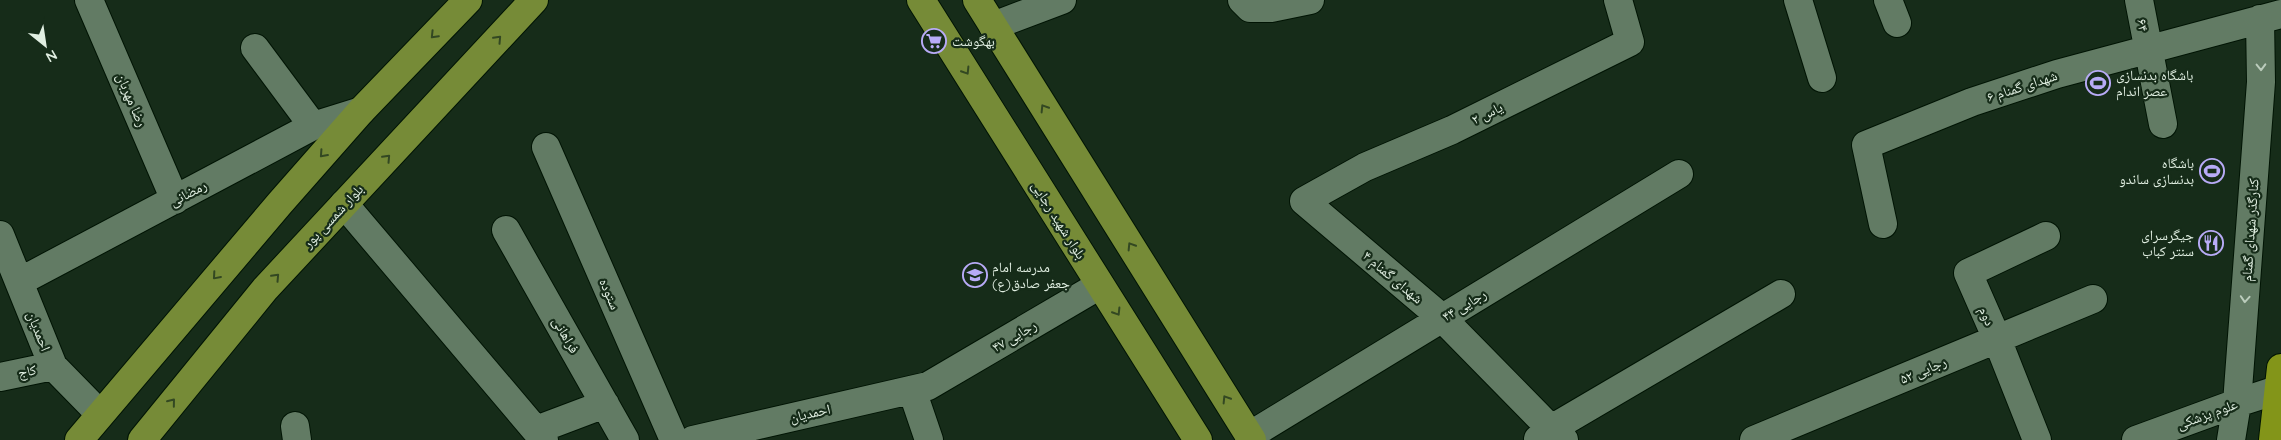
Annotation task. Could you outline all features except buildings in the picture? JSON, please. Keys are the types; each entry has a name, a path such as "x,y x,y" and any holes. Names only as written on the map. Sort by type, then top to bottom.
{"highway":[{"path":"2273,440 2280,379"}],"main road":[{"path":"79,440 173,326 361,111 468,0"},
{"name":"بلوار شمسی پور","path":"142,440 265,289 534,0"},
{"name":"بلوار شهید رجایی","path":"921,0 1198,440"},
{"path":"977,0 1251,438"}],"street":[{"name":"رضا مهربان","path":"89,0 175,200"},
{"path":"993,26 1062,0"},
{"path":"1242,0 1250,8 1271,8 1310,0"},
{"name":"یاس ۲","path":"1304,201 1365,167 1452,130 1630,42 1618,0"},
{"path":"1798,0 1822,78"},
{"name":"۶۴","path":"2138,0 2163,124"},
{"name":"شهدای گمنام ۶","path":"1883,224 1866,145 1972,102 2057,74 2270,16"},
{"name":"کنارگذر شهدای گمنام","path":"2231,440 2237,403 2261,82 2270,16"},
{"path":"255,48 313,126"},
{"name":"رمضانی","path":"19,282 313,126 361,111"},
{"name":"ستوده","path":"546,148 674,440"},
{"name":"رجایی ۴۴","path":"1251,438 1442,318 1679,174"},
{"name":"شهدای گمنام ۴","path":"1304,201 1442,318 1550,436"},
{"path":"344,204 540,435 605,404"},
{"name":"فراهانی","path":"506,230 625,440"},
{"name":"احمدیان","path":"0,235 53,366 100,414"},
{"name":"دوم","path":"2037,440 1997,339 1968,273 2046,236"},
{"name":"رجایی ۴۷","path":"920,388 1100,285"},
{"path":"1550,436 1781,294"},
{"name":"رجایی ۵۲","path":"1754,440 2093,299"},
{"name":"کاج","path":"0,377 53,366"},
{"name":"علوم پزشکی","path":"2136,440 2237,403 2280,379"},
{"path":"920,388 929,440"},
{"name":"احمدیان","path":"693,440 920,388"}],"place":[{"name":"بهگوشت","path":"934,41"},
{"name":"باشگاه بدنسازی عصر اندام","path":"2098,83"},
{"name":"باشگاه بدنسازی ساندو","path":"2212,171"},
{"name":"جیگرسرای سنتر کباب","path":"2211,243"},
{"name":"مدرسه امام جعفر صادق(ع)","path":"975,275"}]}
